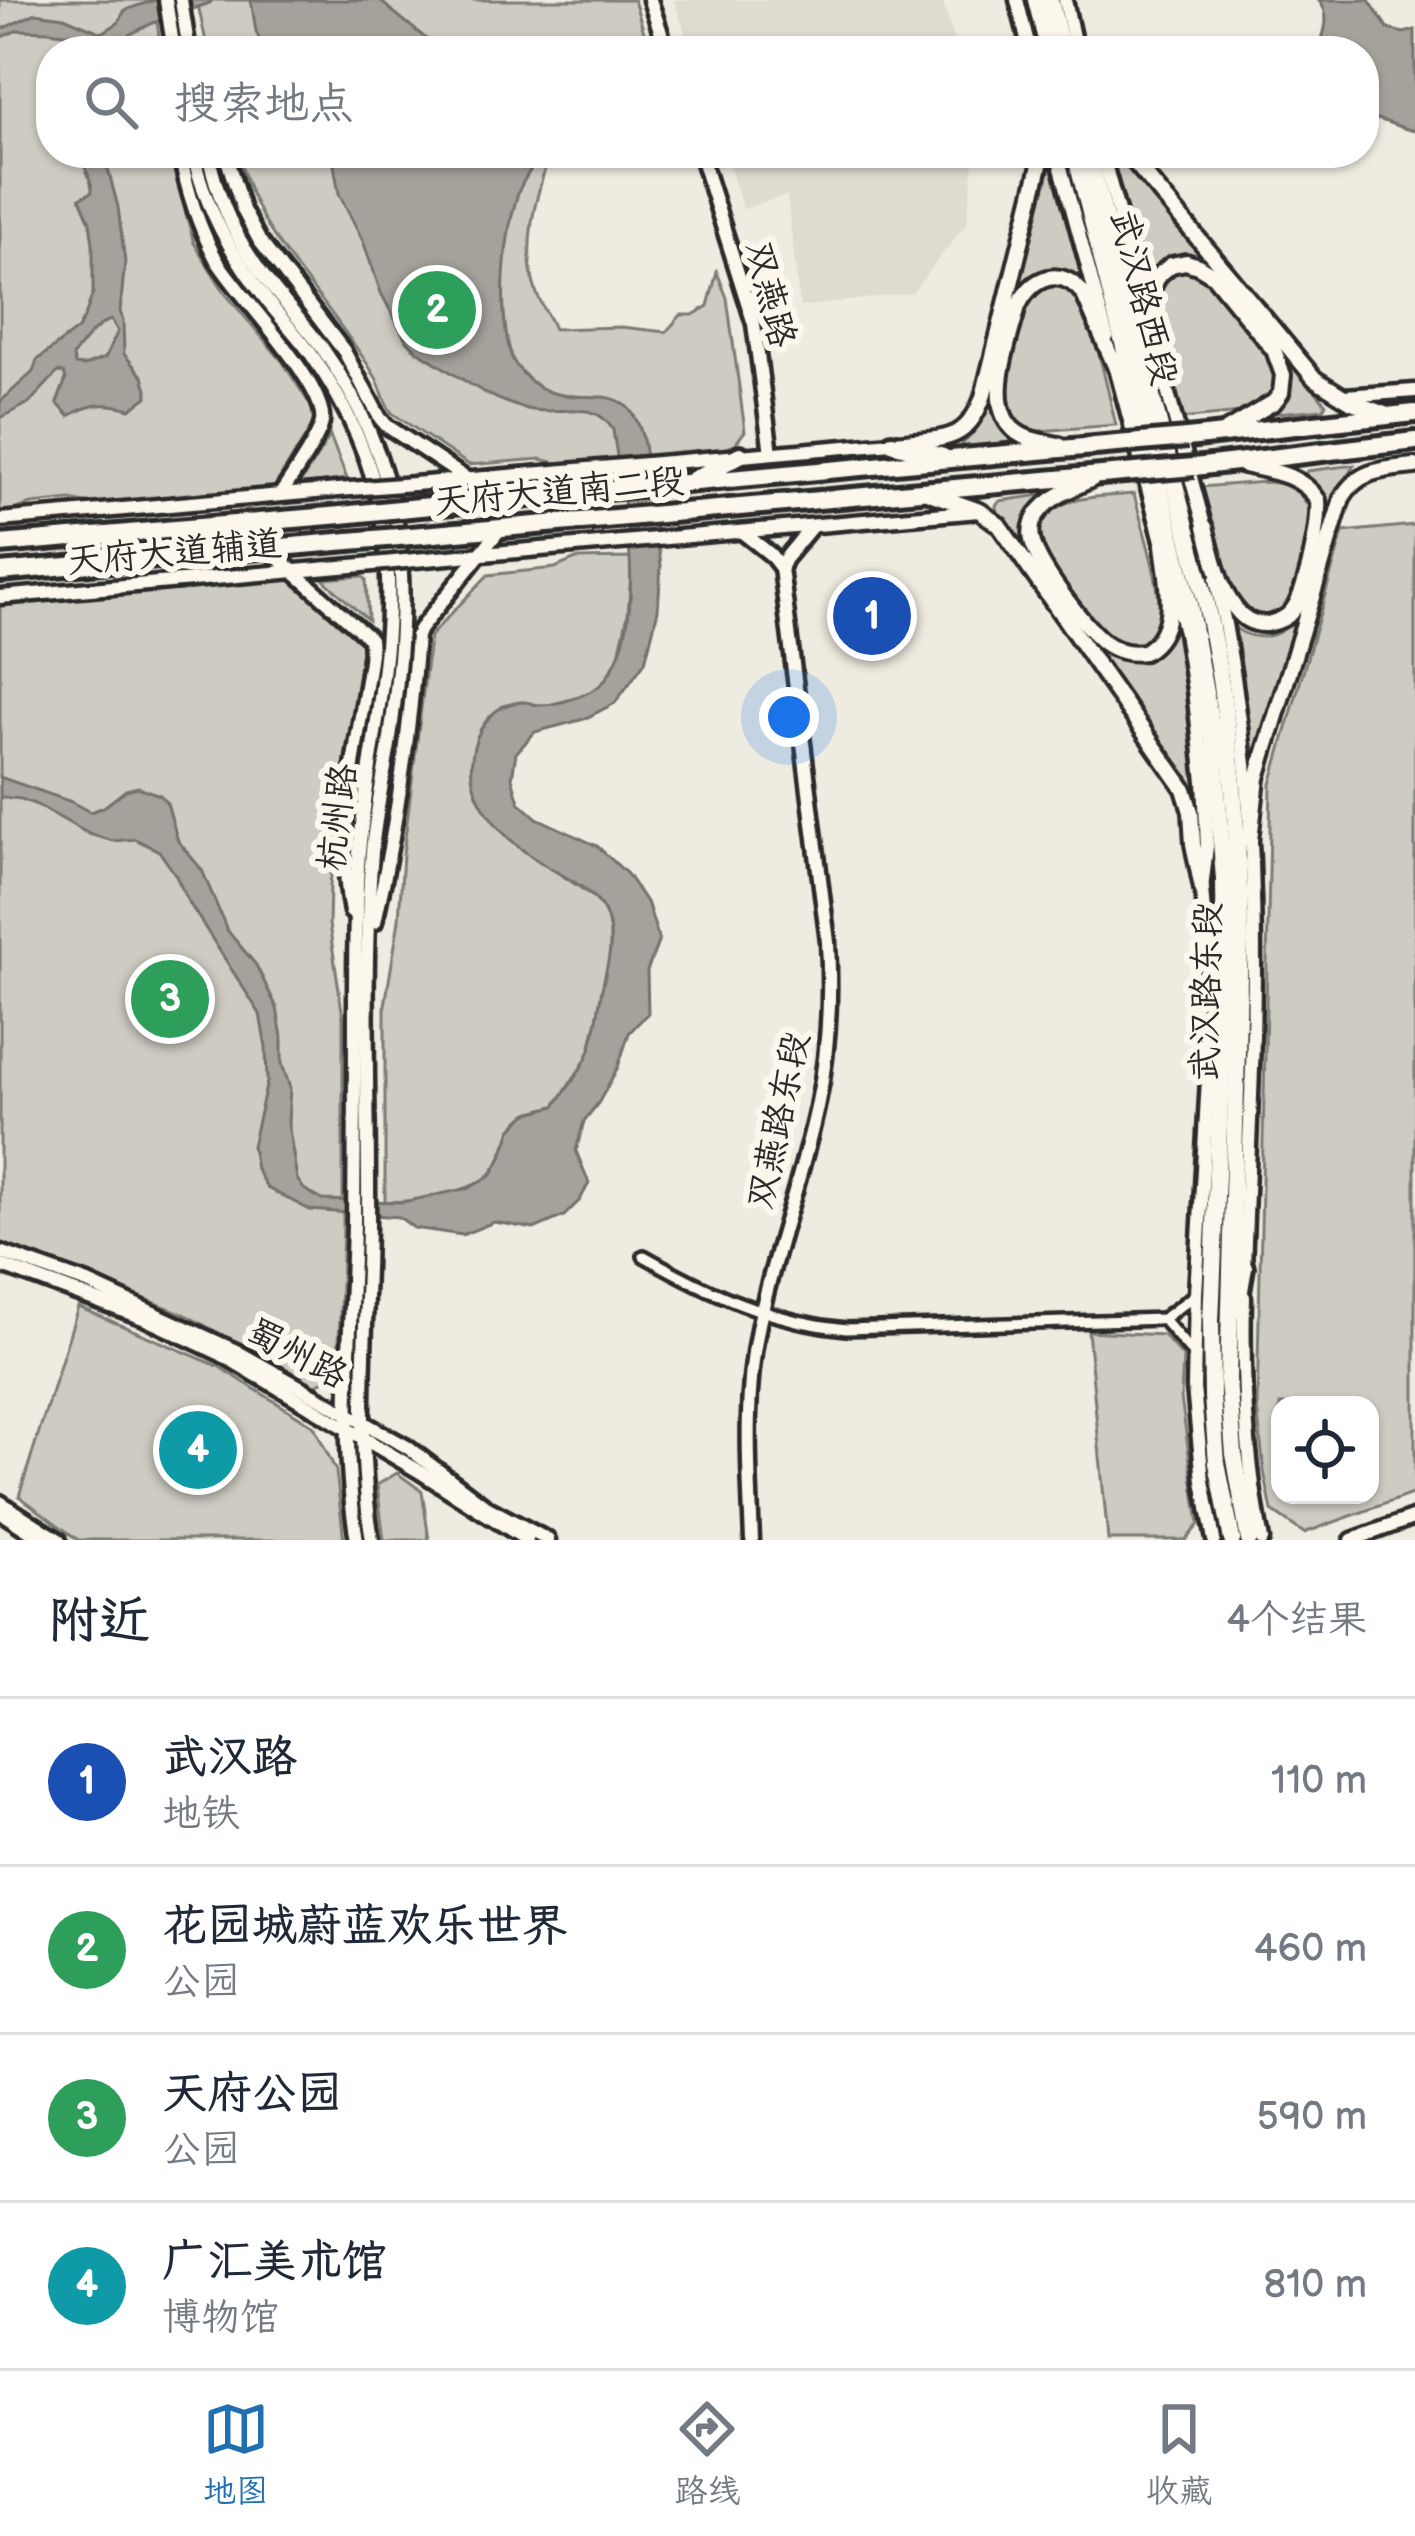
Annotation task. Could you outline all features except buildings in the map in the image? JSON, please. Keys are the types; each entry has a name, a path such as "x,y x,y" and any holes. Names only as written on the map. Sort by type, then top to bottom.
{"highway":[{"path":"1036,0 1045,36"},
{"path":"1050,0 1058,36"},
{"name":"武汉路西段","path":"1079,168 1159,455"},
{"name":"武汉路西段","path":"1092,168 1159,455"},
{"name":"天府大道南二段","path":"0,544 1082,449 1415,413"},
{"name":"天府大道南二段","path":"0,572 1099,476 1415,441"},
{"path":"892,443 955,460"},
{"path":"687,483 740,455"},
{"name":"武汉路东段","path":"1159,455 1218,656 1233,790 1240,1012 1228,1380 1234,1454 1249,1540"},
{"name":"武汉路东段","path":"1159,455 1214,737 1219,795 1225,976 1212,1396 1217,1463 1232,1540"},
{"path":"1228,1380 1244,1267"}],"main road":[{"path":"166,0 179,34"},
{"path":"179,34 181,0"},
{"path":"650,0 662,36"},
{"path":"1017,0 1026,36"},
{"path":"1065,0 1073,36"},
{"path":"183,168 193,209 219,264 298,365 322,412 319,431 280,495"},
{"name":"杭州路","path":"197,168 223,235 309,351 352,424 369,465 384,529 388,646 359,850 356,937 363,1431 373,1540"},
{"name":"杭州路","path":"212,168 224,208 253,262 320,345 353,398 381,464 397,527 401,629 375,826 361,1185"},
{"path":"230,168 259,240 344,351 380,418 497,499"},
{"name":"双燕路","path":"705,168 754,324 771,453"},
{"path":"467,479 892,443 955,435 967,429 976,416 1039,168"},
{"path":"1061,168 1185,632 1204,781 1207,847 1202,889"},
{"path":"1106,168 1222,584 1232,606 1254,624 1283,620 1299,599 1319,524 1318,500 1303,483 1284,473 1232,462"},
{"path":"1140,168 1316,379 1338,395 1390,416"},
{"path":"1156,356 1151,291 1171,265 1198,266 1213,275 1274,350 1283,375 1281,393 1274,402 1217,436"},
{"path":"1082,449 1021,435 1000,409 999,384 1024,295 1048,279 1067,279 1077,285 1115,366"},
{"path":"1338,395 1415,391"},
{"path":"1250,841 1253,795 1262,760 1342,498 1349,486 1369,473 1415,466"},
{"path":"1099,476 1045,505 1031,536 1039,559 1077,614 1099,638 1122,652 1144,652 1162,638 1169,607 1163,545"},
{"name":"天府大道辅道","path":"0,520 467,479"},
{"path":"925,491 991,517 1184,789 1191,812 1211,1007 1194,1355 1196,1429 1210,1536"},
{"path":"250,498 288,520"},
{"path":"480,555 980,511"},
{"path":"782,568 812,526"},
{"path":"1205,527 1228,636 1250,841 1254,976 1243,1333 1250,1483 1262,1540"},
{"path":"368,952 386,867 417,636 501,528"},
{"path":"742,532 782,568"},
{"path":"267,548 370,639 345,847 346,888 356,937"},
{"name":"天府大道辅道","path":"0,597 480,555"},
{"name":"双燕路东段","path":"752,1540 748,1405 752,1369 762,1311 817,1108 829,1027 828,942 782,568"},
{"name":"杭州路","path":"357,1540 348,1413 361,1227"},
{"name":"蜀州路","path":"0,1252 88,1283 170,1320 348,1413 363,1431 527,1540"},
{"name":"蜀州路","path":"0,1265 189,1339 349,1430 406,1448 488,1508 548,1540"},
{"path":"0,1502 59,1540"},
{"path":"0,1512 43,1540"},
{"path":"1352,1540 1415,1517"}],"street":[{"path":"644,1256 706,1291 807,1325 845,1329 1163,1319 1196,1294"},
{"path":"1163,1319 1194,1355"}],"shaded area":[{"path":"0,0 154,0 159,36 36,36 36,168 173,168 194,243 225,293 282,361 318,417 272,490 99,506 71,500 32,504 0,514"},
{"path":"155,0 212,0 127,36 18,30 0,38 0,30 36,13 64,17 102,33 118,23 125,10"},
{"path":"197,0 634,0 645,36 205,36"},
{"path":"251,0 379,0 423,36 258,36"},
{"path":"674,0 942,0 953,36 686,36"},
{"path":"1319,0 1369,0 1388,29 1415,30 1415,131 1379,120 1379,36 1322,36"},
{"path":"85,168 108,169 125,262 120,311 124,354 143,377 147,397 130,409 98,405 69,416 57,403 66,379 58,372 29,403 0,418 0,402 33,372 37,360 78,329 85,316 93,293 93,244 80,198 92,192","holes":["111,320 118,331 105,358 84,366 75,365 73,356 100,325"]},
{"path":"242,168 546,168 535,205 530,259 537,294 554,329 621,327 666,332 681,315 693,315 708,306 717,272 727,298 745,431 730,451 567,466 541,459 469,465 392,413 365,360 268,228"},
{"path":"335,168 532,168 518,193 504,275 512,358 529,380 553,393 601,397 627,407 644,444 661,565 658,610 645,662 615,703 584,719 535,732 516,753 512,778 519,802 537,818 597,846 627,874 648,905 659,940 647,971 648,1013 629,1033 618,1067 584,1121 576,1151 589,1183 564,1216 534,1229 494,1222 462,1235 414,1228 399,1217 310,1210 267,1188 256,1169 252,1146 267,1082 260,1014 175,874 159,851 135,839 113,841 89,834 37,805 0,797 0,777 90,812 138,787 160,795 167,803 178,841 202,870 227,930 256,965 277,1008 282,1064 290,1088 288,1123 297,1179 322,1200 403,1202 469,1188 491,1176 511,1130 526,1114 555,1106 586,1059 609,954 607,918 590,893 532,857 493,821 476,791 472,758 481,729 494,713 511,704 546,705 584,694 605,680 619,655 627,625 630,558 613,430 586,411 539,411 512,405 417,351 381,293 363,241 339,194"},
{"path":"730,168 973,168 967,223 912,293 800,307 787,195 743,209"},
{"path":"1050,168 1056,168 1089,292 1071,275 1060,272 1016,296"},
{"path":"1111,168 1133,168 1326,404 1323,409 1277,413 1288,374 1215,270 1172,259 1152,273 1143,294"},
{"path":"1179,269 1197,271 1212,282 1274,357 1279,376 1276,391 1251,412 1180,419 1160,347 1155,307 1162,279"},
{"path":"1056,282 1073,289 1080,298 1116,425 1039,431 1020,426 1014,414 1009,380 1025,309 1033,293"},
{"path":"993,386 998,420 1014,439 1008,444 964,447 982,418"},
{"path":"330,436 347,479 299,485"},
{"path":"1354,465 1335,500 1250,766 1228,620 1242,632 1260,637 1278,633 1293,619 1323,508 1320,494 1305,476 1307,471"},
{"path":"1265,482 1295,490 1313,514 1294,594 1284,610 1271,618 1255,616 1235,602 1199,487"},
{"path":"1134,494 1155,575 1159,620 1152,638 1131,647 1100,632 1050,566 1037,538 1041,522 1058,506"},
{"path":"1042,495 1028,520 1027,548 1103,652 1127,660 1146,657 1174,624 1183,654 1200,801 1186,774 997,514 1000,501"},
{"path":"1415,525 1415,1493 1304,1533 1272,1511 1257,1407 1271,784 1343,532"},
{"path":"632,558 628,614 618,659 603,683 589,695 544,706 523,702 502,706 514,842 595,898 606,913 610,961 589,1055 555,1106 520,1119 498,1164 485,1179 443,1195 385,1202 385,1005 399,920 430,636 488,575 555,568 576,559"},
{"path":"291,577 363,641 330,884 329,924 343,1017 338,1371 315,1386 184,1314 0,1242 0,603"},
{"path":"323,579 366,579 368,620"},
{"path":"78,1307 218,1366 314,1426 336,1471 344,1540 78,1540 19,1496"},
{"path":"1088,1331 1163,1335 1183,1357 1181,1398 1199,1524 1186,1540 1108,1540"},
{"path":"397,1473 422,1491 429,1540 384,1540 377,1485"}],"place":[{"name":"花园城蔚蓝欢乐世界","path":"437,310"},
{"name":"武汉路","path":"872,616"},
{"name":"天府公园","path":"170,999"},
{"name":"广汇美术馆","path":"198,1450"}]}
